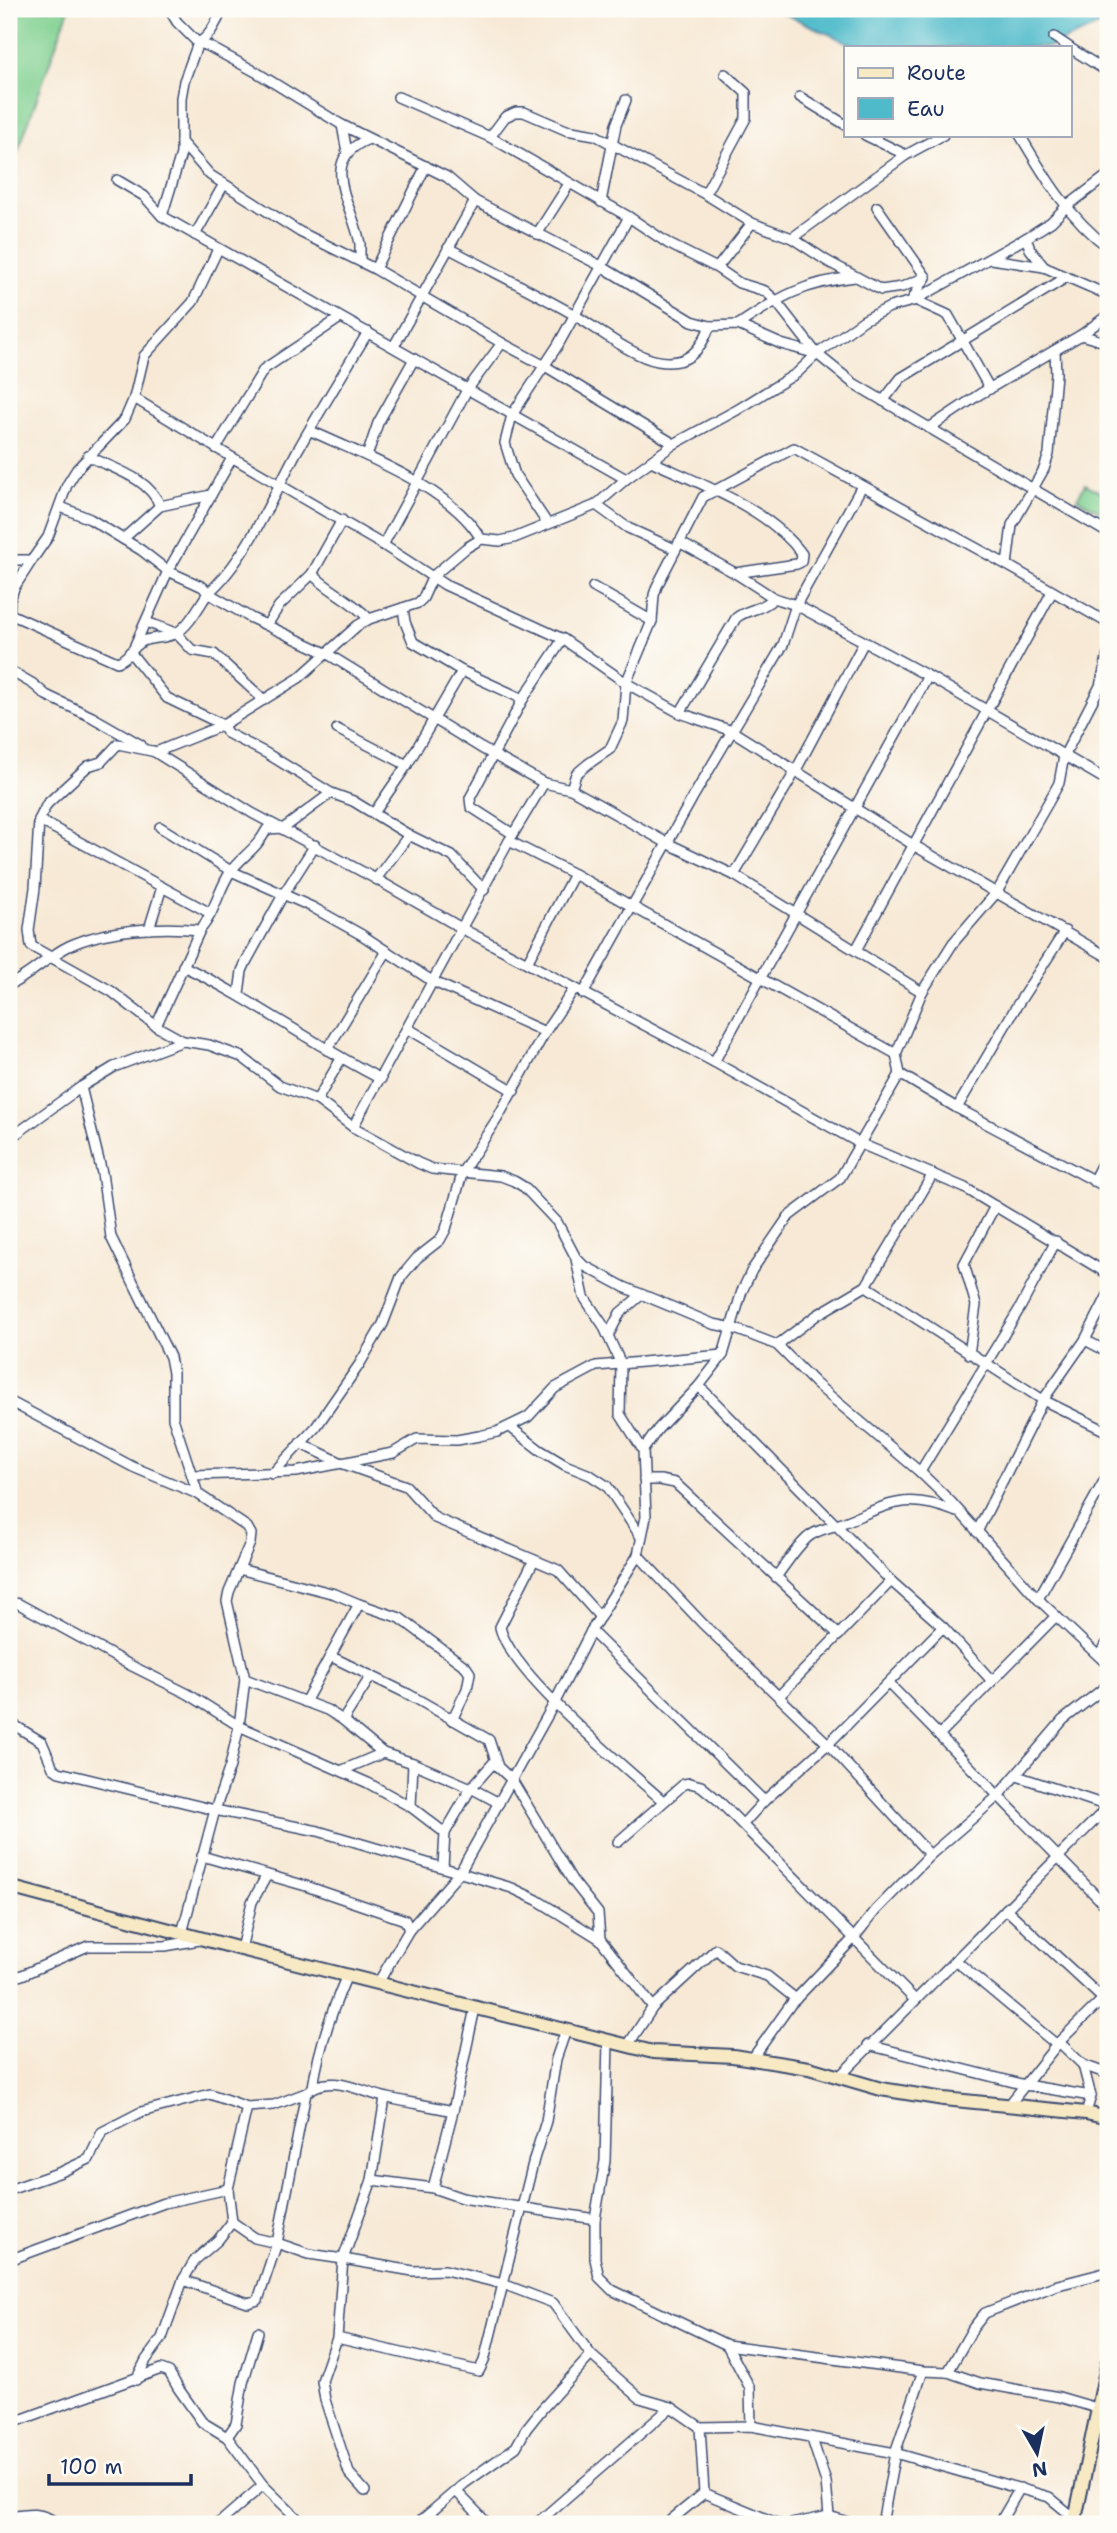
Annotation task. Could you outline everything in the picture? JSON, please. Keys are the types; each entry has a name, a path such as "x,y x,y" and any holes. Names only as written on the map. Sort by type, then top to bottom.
{"street":[{"path":"169,9 177,22 198,43 256,72 342,125 447,177 475,201 601,266 692,321 710,326 738,325 781,344 817,354"},
{"path":"162,216 173,187 181,142 181,98 184,81 198,43 205,39 223,9"},
{"path":"1054,37 1068,46"},
{"path":"1072,48 1108,72"},
{"path":"705,194 746,118 746,93 725,74"},
{"path":"398,97 490,137 629,217 669,244 718,268 739,282 765,291 817,354 853,383 1108,533"},
{"path":"800,97 844,124"},
{"path":"601,202 613,143 626,100"},
{"path":"490,137 505,117 524,112 566,130 595,135 613,143 751,223 792,237 871,286 889,290 926,277"},
{"path":"342,125 347,152"},
{"path":"867,136 906,155"},
{"path":"792,237 906,155 941,136"},
{"path":"1021,136 1066,206 1091,234 1108,247"},
{"path":"360,260 359,243 341,181 341,162 347,152 369,139"},
{"path":"181,142 210,175 300,232 360,260 674,444"},
{"path":"375,269 426,166"},
{"path":"378,1983 409,1930 460,1872 555,1702 591,1630 638,1555 646,1517 643,1450 620,1414 621,1364 608,1336 584,1297 576,1258 557,1222 524,1187 501,1176 432,1169 353,1127 317,1100 280,1086 242,1056 209,1045 183,1041 156,1026 111,990 31,946 29,940 39,820 47,804 88,766 102,762 118,744 156,752 223,725 299,678 357,625 418,603 433,576 466,548 481,539 500,541 514,538 596,505 674,444 797,373 817,354 864,320 912,299 1026,238 1051,222 1066,206 1108,175"},
{"path":"117,180 144,196 162,216 218,249 626,479"},
{"path":"195,235 224,184"},
{"path":"537,234 569,184"},
{"path":"394,346 475,201"},
{"path":"877,206 926,277"},
{"path":"547,523 515,475 506,443 512,415 545,366 629,217"},
{"path":"718,268 751,223"},
{"path":"1026,238 1030,249 1044,267"},
{"path":"448,248 574,315 643,357 659,361 686,359 698,351 710,326"},
{"path":"9,625 10,600 14,588 48,537 67,485 88,456 125,419 134,398 144,356 193,302 218,249"},
{"path":"989,259 1044,267 1108,295"},
{"path":"738,325 788,293 822,282 855,277"},
{"path":"912,299 926,277"},
{"path":"883,401 901,378 1067,277"},
{"path":"912,299 948,315 990,389"},
{"path":"929,428 1081,335 1108,315"},
{"path":"216,448 264,369 340,318"},
{"path":"132,650 144,641 176,634 208,593 223,580 368,332"},
{"path":"1081,335 1108,343"},
{"path":"383,545 467,390 502,343"},
{"path":"1007,565 1012,525 1044,469 1049,454 1056,374 1055,351"},
{"path":"368,456 371,438 378,423 414,359"},
{"path":"134,398 433,576 563,639 626,683 680,713 732,731 855,810 1108,957"},
{"path":"311,430 417,482 458,510 470,521 481,539"},
{"path":"571,789 576,774 610,750 623,721 626,683 652,621 654,595 703,497 794,447 1108,623"},
{"path":"88,456 146,485 155,493 160,506"},
{"path":"10,614 117,662 125,659 146,622 168,571 232,458"},
{"path":"651,461 714,490 772,524 802,554 801,562 797,564 735,573"},
{"path":"272,1474 316,1427 375,1340 401,1277 417,1258 440,1240 446,1229 463,1171 514,1091 545,1032 579,991 634,907 667,843 783,645 796,605 862,486"},
{"path":"123,539 160,506 211,495"},
{"path":"596,505 628,528 677,546 735,573 774,598 796,605 928,676 1108,781"},
{"path":"61,507 90,519 141,550 168,571 203,587 208,593 267,625 326,653 362,677 544,783 571,789 667,843 734,875 922,992"},
{"path":"267,625 279,606 312,574 342,520"},
{"path":"9,560 32,559"},
{"path":"312,574 361,610 369,619"},
{"path":"593,587 652,621"},
{"path":"856,950 1052,592"},
{"path":"680,713 736,618 743,613 758,610 774,598"},
{"path":"403,608 413,642 462,671 523,699"},
{"path":"146,622 176,634 192,650 214,654 264,700"},
{"path":"563,639 523,699 470,798 471,807 511,838 896,1054"},
{"path":"734,875 795,772 864,642"},
{"path":"132,650 167,698 223,725 227,733 266,753 331,793 353,801 409,835 452,856 484,890"},
{"path":"643,1450 723,1355 742,1291 752,1270 789,1216 840,1178 861,1144 900,1074 896,1054 922,992 953,943 997,892 1059,783 1064,756 1104,688 1108,654"},
{"path":"9,670 46,695 156,752 252,813 315,845 463,929 715,1062 861,1144 965,1188 1108,1274"},
{"path":"374,813 407,765 462,671"},
{"path":"715,1062 928,676"},
{"path":"337,729 407,765"},
{"path":"353,1127 511,838 544,783"},
{"path":"156,1026 200,930 231,871 258,846 267,830 284,828 331,793"},
{"path":"39,820 210,914"},
{"path":"160,827 231,871 312,907 432,981 545,1032"},
{"path":"376,879 409,835"},
{"path":"239,994 242,971 283,895 315,845"},
{"path":"528,961 574,874"},
{"path":"149,929 162,887"},
{"path":"9,985 69,946 93,938 149,929 200,930"},
{"path":"957,1108 1016,1007 1065,931"},
{"path":"327,1050 387,951"},
{"path":"183,966 239,994 341,1059 381,1079"},
{"path":"407,1028 514,1091"},
{"path":"9,1139 81,1087 114,1067 183,1041"},
{"path":"317,1100 341,1059"},
{"path":"900,1074 957,1108 1108,1188"},
{"path":"81,1087 102,1173 111,1237 170,1357 173,1373 173,1418 198,1494"},
{"path":"1093,1181 1108,1152"},
{"path":"777,1345 817,1315 866,1286 933,1174"},
{"path":"969,1354 976,1305 964,1264 995,1206"},
{"path":"920,1472 986,1365 1056,1241"},
{"path":"576,1258 583,1265 640,1296 777,1345 795,1360 816,1384 920,1472 951,1502 958,1513 1038,1599 1108,1665"},
{"path":"866,1286 1043,1400 1108,1432"},
{"path":"977,1532 1043,1400 1085,1340 1108,1294"},
{"path":"608,1336 620,1313 640,1296"},
{"path":"1085,1340 1108,1352"},
{"path":"192,1475 272,1474 344,1464 393,1453 417,1439 457,1440 498,1432 528,1417 555,1388 596,1366 723,1355"},
{"path":"699,1386 891,1581 943,1627 992,1681"},
{"path":"9,1401 133,1467 198,1494 247,1527 251,1534 228,1601 245,1679 239,1726 182,1933"},
{"path":"510,1427 540,1450 607,1486 641,1537"},
{"path":"300,1443 344,1464 406,1486 435,1518 558,1570 600,1617"},
{"path":"1038,1599 1108,1474"},
{"path":"644,1480 675,1483 839,1635"},
{"path":"776,1577 806,1539 816,1531 874,1508 917,1500 937,1504 958,1513"},
{"path":"638,1555 702,1623 828,1744 930,1855"},
{"path":"534,1560 500,1627 506,1644 555,1702 663,1801"},
{"path":"239,1569 335,1594 408,1623 466,1667 471,1677 452,1720"},
{"path":"780,1695 891,1581"},
{"path":"9,1602 28,1608 130,1665 175,1686 239,1726 343,1770 411,1807 444,1833"},
{"path":"304,1702 359,1604"},
{"path":"939,1735 1056,1616"},
{"path":"743,1824 889,1684 943,1627"},
{"path":"591,1630 764,1801"},
{"path":"1099,1655 1108,1642"},
{"path":"330,1656 408,1694 489,1740 498,1767 512,1780 572,1880 598,1913 600,1939"},
{"path":"343,1720 371,1676"},
{"path":"245,1679 327,1710 383,1753 413,1763 499,1803"},
{"path":"889,1684 1108,1908"},
{"path":"752,2059 796,1999 853,1939 876,1910 930,1855 997,1797 1063,1720 1108,1685"},
{"path":"9,1722 42,1742 55,1770 215,1810 318,1831 512,1888 600,1939 653,2007"},
{"path":"343,1770 383,1753"},
{"path":"443,1867 444,1833 471,1788 495,1761"},
{"path":"411,1807 413,1763"},
{"path":"839,2077 1108,1806 1017,1776"},
{"path":"618,1842 684,1784 701,1786 743,1824 914,1999"},
{"path":"202,1856 405,1920 409,1930"},
{"path":"241,1949 252,1902 267,1875"},
{"path":"9,1887 241,1949 653,2052 752,2059 809,2068 881,2089 944,2099 1086,2113 1108,2118"},
{"path":"1006,1909 1106,1997 1058,2043 1009,2105"},
{"path":"9,1979 89,1947 165,1946 203,1939"},
{"path":"628,2045 653,2007 716,1949 735,1966 767,1976 796,1999"},
{"path":"955,1960 1083,2065 1108,2074"},
{"path":"183,2280 248,2303 258,2300 276,2243 317,2057 347,1975"},
{"path":"433,2188 475,2008"},
{"path":"337,2338 479,2371 484,2361 534,2159 546,2121 556,2059 566,2030"},
{"path":"608,2042 605,2161 595,2218 596,2268 599,2277 612,2290 727,2345 948,2372 980,2383 1059,2397 1100,2409"},
{"path":"868,2045 1024,2085 1091,2096"},
{"path":"1083,2065 1091,2096 1086,2113"},
{"path":"9,2190 89,2159 102,2132 141,2112 210,2094 247,2107 274,2105 325,2084 344,2084 385,2098 453,2111"},
{"path":"365,2491 349,2473 325,2400 322,2381 337,2338 343,2259 372,2180 385,2098"},
{"path":"136,2380 162,2338 183,2280 195,2260 218,2240 232,2222 228,2189 247,2107"},
{"path":"372,2180 433,2188 462,2198 595,2218"},
{"path":"9,2260 164,2203 228,2189"},
{"path":"232,2222 255,2238 309,2254 413,2271 445,2270 503,2284 553,2303 591,2356 640,2398 671,2407 700,2427 751,2427 895,2453 1049,2497 1072,2515 1072,2524"},
{"path":"948,2372 985,2313 1054,2287 1108,2272"},
{"path":"227,2437 236,2424 243,2383 258,2332"},
{"path":"727,2345 750,2388 751,2427"},
{"path":"417,2524 516,2447 542,2409 591,2356"},
{"path":"1072,2524 1100,2409 1108,2361"},
{"path":"9,2424 161,2369 169,2372 202,2422 227,2437 263,2485 301,2523 354,2524"},
{"path":"882,2524 895,2453 923,2371"},
{"path":"536,2524 671,2407"},
{"path":"700,2427 704,2493"},
{"path":"812,2439 826,2482 828,2516"},
{"path":"218,2524 263,2485"},
{"path":"999,2524 1020,2488"},
{"path":"457,2491 488,2524"},
{"path":"666,2524 704,2493"},
{"path":"704,2493 779,2524"},
{"path":"9,2517 27,2514 49,2516 57,2524"},
{"path":"791,2524 828,2516 853,2524"}],"green space":[{"path":"9,9 69,9 9,176"},
{"path":"1085,484 1108,496 1108,515 1077,499"}],"water":[{"path":"774,9 1108,9 1108,22 1051,46 851,44"}]}
